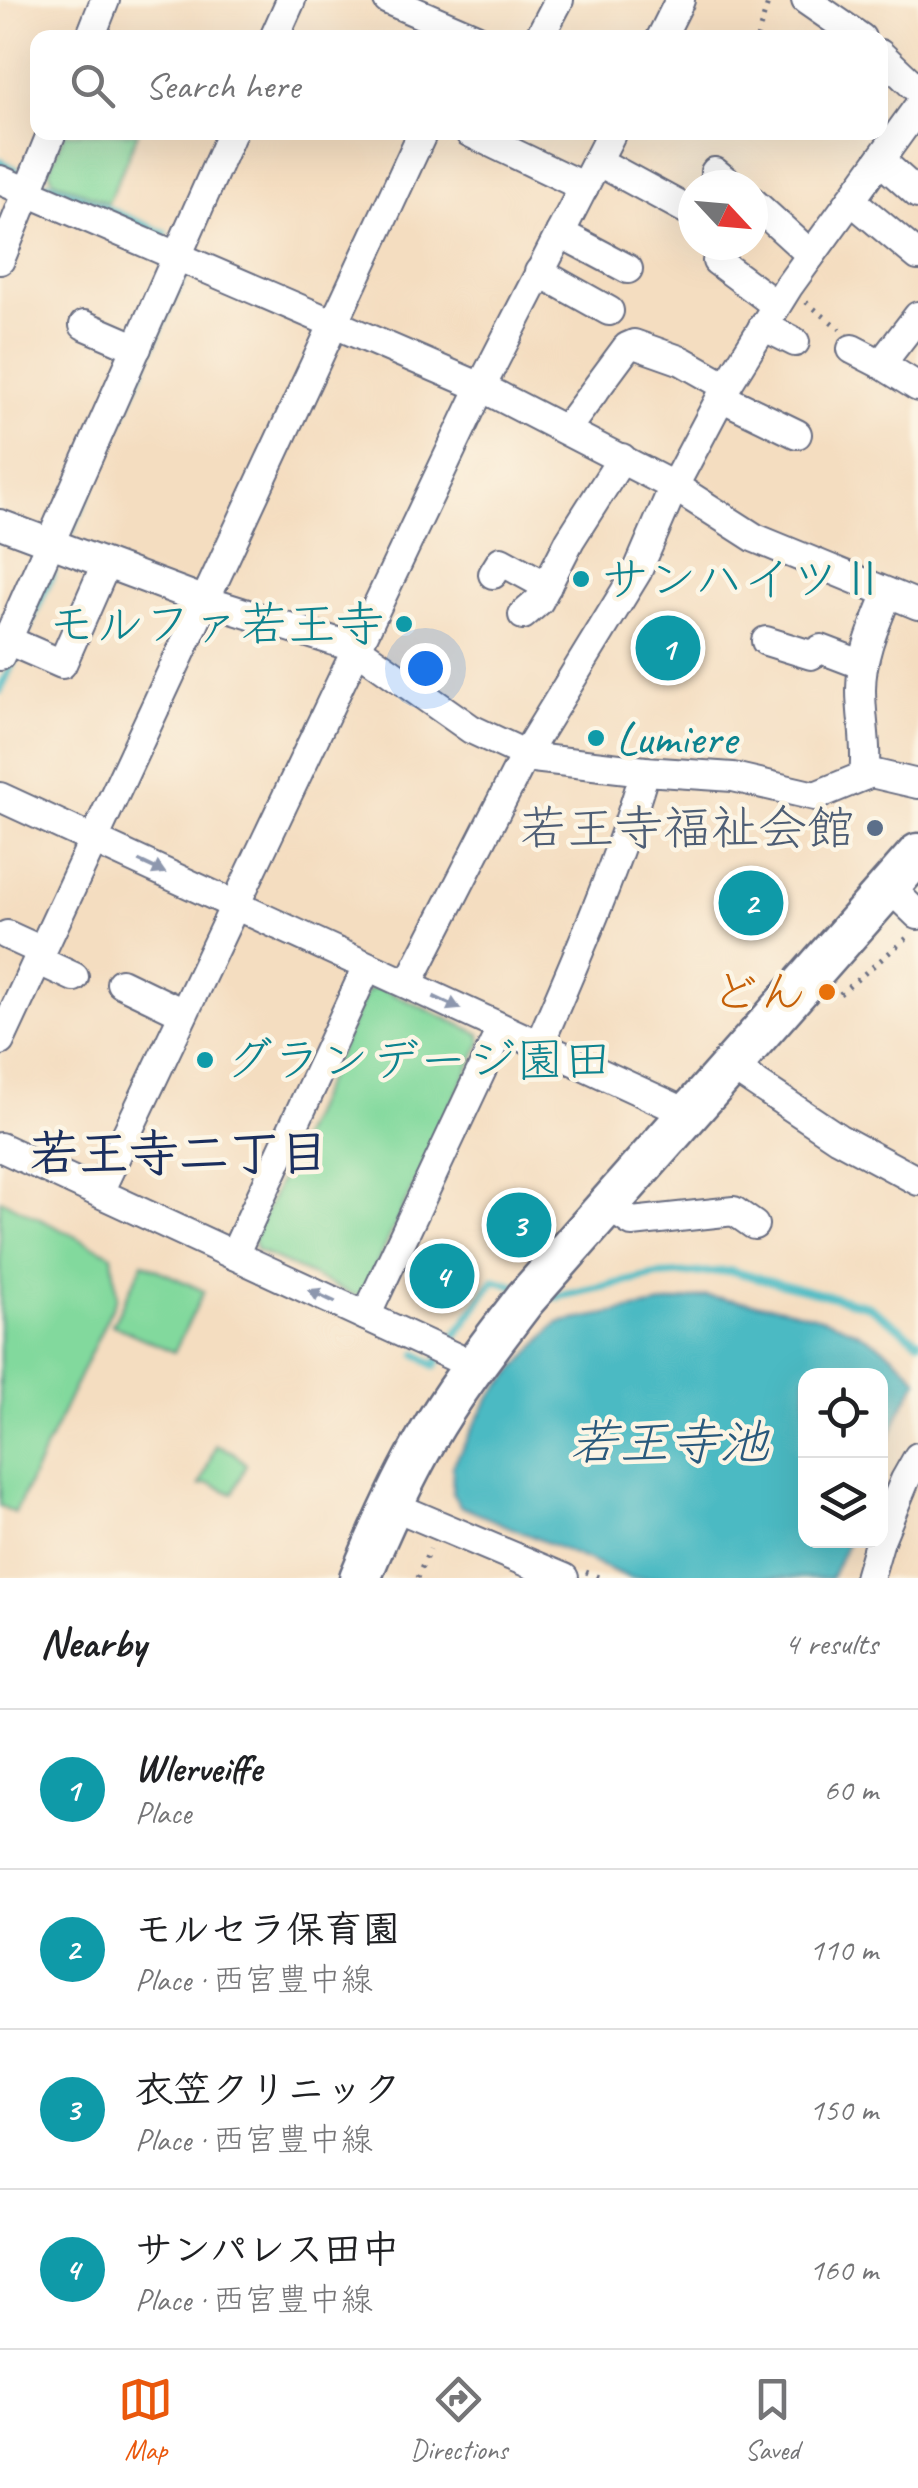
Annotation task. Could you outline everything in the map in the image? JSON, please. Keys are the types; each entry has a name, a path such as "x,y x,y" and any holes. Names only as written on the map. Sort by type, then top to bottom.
{"main road":[{"path":"360,1578 391,1504 429,1434 474,1366 531,1292 918,854"}],"street":[{"path":"93,30 106,0"},
{"path":"278,30 291,0"},
{"path":"388,0 455,30"},
{"path":"543,30 559,0"},
{"path":"666,30 680,0"},
{"path":"806,0 849,30"},
{"path":"888,62 918,90"},
{"path":"408,984 525,755 627,589 674,486 724,392 810,255 918,106"},
{"path":"0,260 49,140"},
{"path":"106,564 62,664 4,648 228,140"},
{"path":"0,1041 420,140"},
{"path":"485,140 584,187"},
{"path":"99,1192 480,387 608,140"},
{"path":"880,160 918,194"},
{"path":"597,161 678,204"},
{"path":"0,180 480,387 567,428 674,486 754,538 918,604"},
{"path":"851,200 918,256"},
{"path":"768,216 810,255"},
{"path":"560,233 628,268"},
{"path":"717,261 776,306 794,342"},
{"path":"540,272 610,311"},
{"path":"881,364 918,316"},
{"path":"84,325 137,348"},
{"path":"567,428 627,347 634,344 682,360 724,392 796,434"},
{"path":"852,348 918,386"},
{"path":"523,615 539,601 570,540 622,458"},
{"path":"0,524 203,600 356,648 470,729 541,760 733,777 815,796 871,773 918,784"},
{"path":"494,574 501,561 547,586"},
{"path":"864,776 863,666 888,593"},
{"path":"766,641 811,655 821,649 863,666"},
{"path":"539,1045 611,877 645,771"},
{"path":"0,797 686,1113"},
{"path":"888,887 918,915"},
{"path":"7,935 74,977"},
{"path":"234,1255 367,967"},
{"path":"121,983 184,1013"},
{"path":"366,1316 502,1028"},
{"path":"729,1065 838,1138 918,1181"},
{"path":"0,1147 474,1366"},
{"path":"606,1206 632,1222 734,1212 754,1225"},
{"path":"888,1520 918,1457"},
{"path":"391,1504 574,1574"},
{"path":"869,1578 878,1548"}],"path":[{"path":"759,30 770,0"},
{"path":"776,306 852,338 852,348"},
{"path":"574,1574 601,1578"}],"green space":[{"path":"62,140 135,140 108,203 53,180 49,171"},
{"path":"378,987 480,1034 482,1041 364,1291 356,1296 256,1250 253,1239 367,991"},
{"path":"0,1199 112,1255 117,1297 15,1513 0,1506"},
{"path":"143,1263 204,1291 174,1352 112,1325"},
{"path":"216,1445 233,1452 246,1464 233,1494 209,1483 200,1485"}],"water":[{"name":"若王寺池","path":"707,1296 822,1318 875,1342 898,1359 918,1380 888,1443 888,1368 798,1368 798,1548 845,1548 831,1578 630,1578 460,1506 452,1493 453,1465 490,1397 557,1323"}],"waterway":[{"path":"0,162 16,170"},
{"path":"48,184 165,234"},
{"path":"71,531 182,279"},
{"path":"26,632 53,572"},
{"path":"0,691 16,655"},
{"path":"546,1295 556,1297 657,1275 731,1271 869,1306 918,1341"},
{"path":"448,1346 494,1280 518,1287"},
{"path":"417,1354 435,1366 440,1358"}],"place":[{"name":"サンハイツⅡ","path":"581,579"},
{"name":"モルファ若王寺","path":"404,624"},
{"name":"Wlerveiffe","path":"668,648"},
{"name":"Lumiere","path":"596,738"},
{"name":"若王寺福祉会館","path":"875,828"},
{"name":"モルセラ保育園","path":"751,903"},
{"name":"どん","path":"827,992"},
{"name":"グランデージ園田","path":"205,1060"},
{"name":"衣笠クリニック","path":"519,1225"},
{"name":"サンパレス田中","path":"442,1276"}],"district":[{"name":"若王寺二丁目","path":"179,1153"}]}
